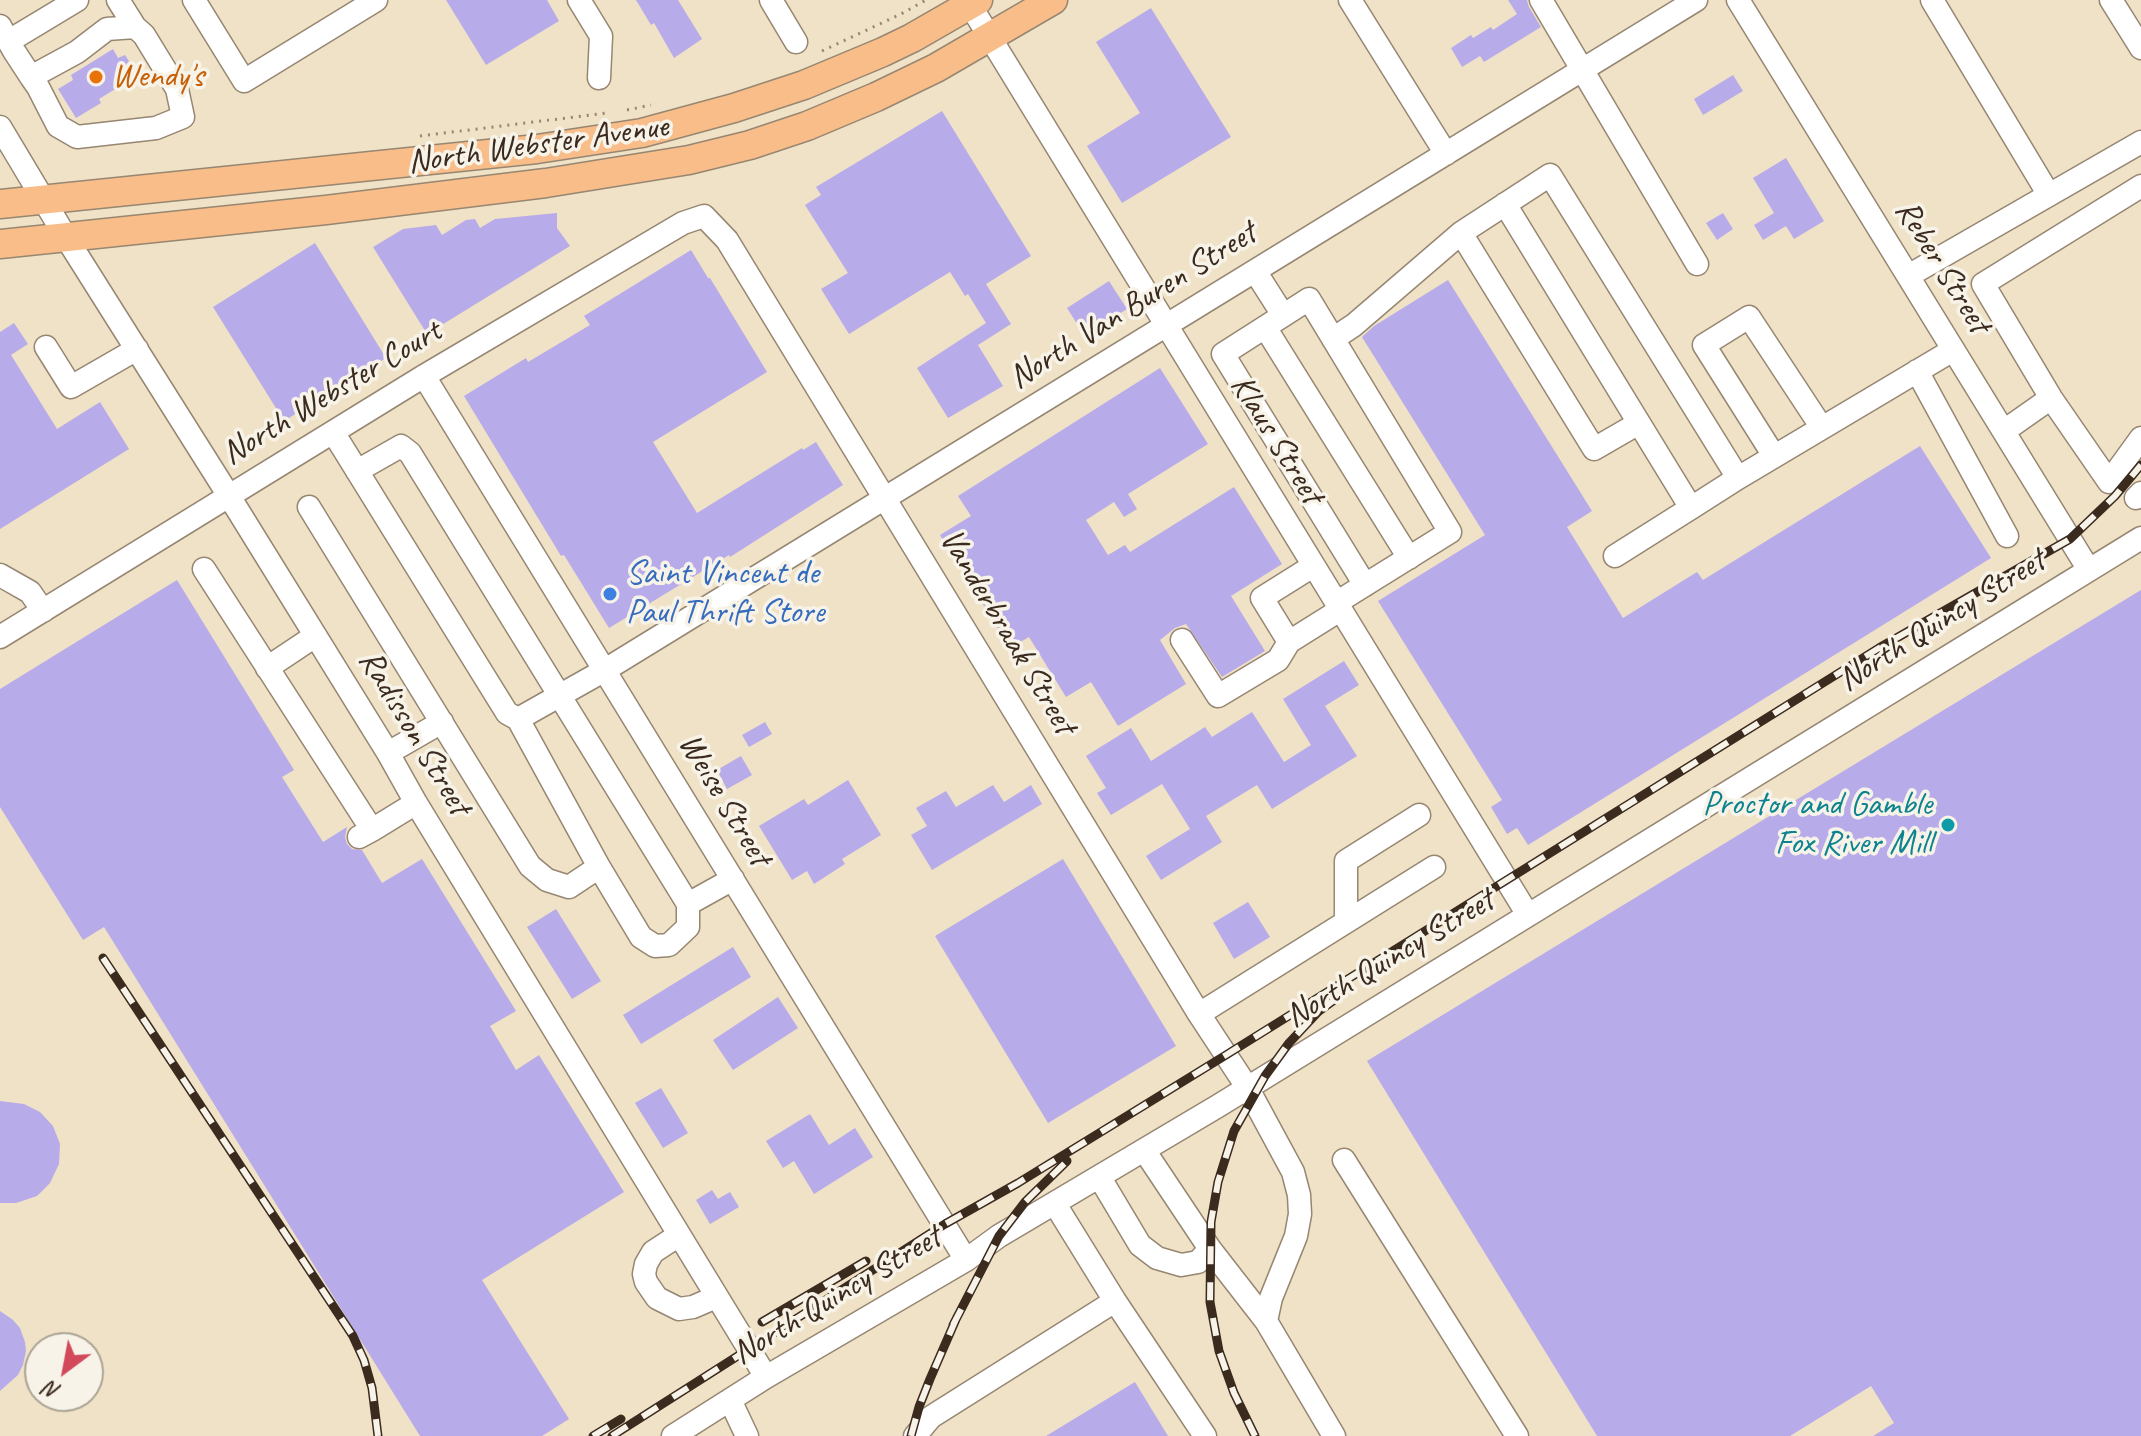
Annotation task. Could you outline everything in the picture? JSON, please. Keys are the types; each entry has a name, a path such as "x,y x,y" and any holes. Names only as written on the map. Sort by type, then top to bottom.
{"main road":[{"name":"North Webster Avenue","path":"0,244 67,239 514,187 689,160 750,145 807,126 911,81 1053,0"},
{"name":"North Webster Avenue","path":"0,204 537,149 642,133 804,85 893,47 972,2"}],"street":[{"path":"77,0 4,34 58,126 77,137 156,128 183,117 177,89 118,0"},
{"path":"194,0 244,81 376,0"},
{"path":"579,0 601,36 599,78"},
{"path":"771,0 796,42"},
{"path":"1350,0 1446,154"},
{"path":"1541,0 1697,264"},
{"name":"North Van Buren Street","path":"518,719 605,670 1696,0"},
{"name":"Reber Street","path":"1738,0 2089,570"},
{"path":"1932,0 2049,195"},
{"path":"2111,0 2141,48"},
{"name":"Klaus Street","path":"972,2 990,38 1528,915"},
{"path":"31,77 77,52 107,29 135,27"},
{"name":"Radisson Street","path":"0,127 388,753 766,1377"},
{"path":"1908,276 2141,142"},
{"path":"1333,339 1354,325 1461,233 1550,175 1738,478"},
{"path":"2141,186 1983,284 2051,398 2109,482 2141,438"},
{"path":"1505,204 1691,508"},
{"name":"North Webster Court","path":"0,637 424,376 683,223 704,216"},
{"name":"Vanderbraak Street","path":"704,216 727,240 1199,1014 1247,1087 1293,1172 1300,1214 1296,1236 1271,1298 1266,1321"},
{"path":"1461,233 1594,449 1639,423"},
{"path":"1255,271 1274,321 1409,558"},
{"path":"1182,640 1218,696 1278,660 1289,642 1365,585 1450,532 1309,299 1223,354 1365,585"},
{"path":"1774,456 1704,345 1749,317 1822,428"},
{"path":"46,347 71,387 137,349"},
{"path":"1615,556 1774,456 1953,350"},
{"path":"1917,371 2007,536"},
{"name":"Weise Street","path":"424,376 966,1260"},
{"path":"2004,431 2051,398"},
{"path":"333,432 357,471 507,713 518,719 641,937 655,946 669,945 688,927 688,904 410,453 401,446 357,471"},
{"path":"309,507 530,866 547,880 569,887 599,867"},
{"name":"North Quincy Street","path":"673,1436 766,1377 966,1260 999,1236 1100,1178 2141,538"},
{"path":"1289,642 1262,598 1313,566"},
{"path":"204,569 267,668 365,834 416,803"},
{"path":"0,575 30,592 43,611"},
{"path":"267,668 315,636"},
{"path":"388,753 442,722"},
{"path":"1346,922 1346,861 1419,815"},
{"path":"1199,1014 1434,867"},
{"path":"688,904 733,879"},
{"path":"1144,1150 1210,1249 1266,1321 1334,1436"},
{"path":"1344,1160 1517,1436"},
{"path":"1100,1178 1140,1245 1157,1258 1181,1265 1198,1262 1210,1249"},
{"path":"1055,1204 1205,1436"},
{"path":"679,1235 653,1252 646,1264 646,1282 657,1298 679,1309 693,1307 716,1297"},
{"path":"915,1436 931,1417 1115,1301"},
{"path":"730,1400 747,1436"}],"path":[{"path":"822,50 926,0"},
{"path":"628,110 653,104"},
{"path":"415,136 614,112"}],"building":[{"path":"446,0 547,0 559,21 486,65"},
{"path":"636,0 678,0 702,39 674,58 654,23 651,25"},
{"path":"1508,0 1527,0 1541,27 1484,62 1480,56 1462,67 1451,48 1471,35 1473,38 1491,27 1493,30 1517,14"},
{"path":"1151,8 1231,137 1122,203 1087,146 1140,113 1096,42"},
{"path":"113,49 118,58 125,55 138,75 99,99 101,103 76,118 58,89 73,80 71,75"},
{"path":"1733,75 1743,91 1703,115 1694,99"},
{"path":"942,111 1031,256 986,284 1011,324 978,345 1003,386 948,418 917,368 986,323 968,294 965,296 950,272 849,334 821,289 848,273 805,205 821,195 816,187"},
{"path":"1786,158 1824,221 1794,239 1786,226 1763,240 1754,225 1774,213 1753,178"},
{"path":"557,213 557,228 570,246 427,334 373,247 403,229 436,225 442,235 466,220 475,219 480,228 495,219"},
{"path":"1723,213 1733,229 1717,240 1706,223"},
{"path":"315,243 386,358 284,421 213,307"},
{"path":"691,250 767,372 653,442 697,513 816,442 843,485 730,557 609,628 564,555 561,556 464,396 526,358 528,362 590,325 584,316"},
{"path":"1448,280 1592,511 1567,527 1623,618 1697,572 1703,580 1920,446 1991,558 1528,845 1517,828 1507,834 1491,807 1502,800 1378,601 1485,535 1362,337 1374,326"},
{"path":"1109,281 1127,309 1084,335 1067,308"},
{"path":"14,323 28,344 11,355 57,429 100,402 129,449 0,529 0,332"},
{"path":"1160,368 1208,444 1128,494 1137,509 1124,517 1114,502 1086,520 1108,555 1125,545 1130,552 1234,487 1282,564 1231,596 1265,651 1222,677 1186,624 1175,628 1160,640 1186,684 1118,726 1091,682 1066,697 1029,637 1010,648 940,535 971,516 958,496"},
{"path":"177,580 294,770 282,777 323,842 347,827 347,844 352,849 362,850 382,883 422,859 516,1011 490,1026 516,1070 539,1055 624,1192 482,1280 569,1419 542,1436 420,1436 104,927 83,940 0,807 0,689"},
{"name":"Proctor and Gamble Fox River Mill","path":"2141,590 2141,1436 1873,1436 1894,1423 1871,1386 1790,1436 1597,1436 1367,1061"},
{"path":"1344,661 1359,685 1325,706 1357,756 1272,809 1257,785 1206,816 1222,842 1161,880 1146,856 1190,829 1162,784 1111,815 1097,793 1106,788 1086,756 1131,728 1151,761 1205,727 1212,737 1252,712 1284,762 1311,745 1283,699"},
{"path":"765,722 772,734 749,747 742,735"},
{"path":"741,756 752,775 727,789 717,770"},
{"path":"848,780 881,835 842,859 845,864 814,884 807,871 792,880 759,826 804,799 808,805"},
{"path":"993,785 1004,802 1031,785 1042,804 932,870 911,835 927,826 916,808 946,791 956,807"},
{"path":"1063,859 1176,1046 1048,1123 935,936"},
{"path":"1248,902 1270,937 1234,959 1213,923"},
{"path":"556,909 601,981 572,999 527,927"},
{"path":"733,947 751,977 641,1044 623,1015"},
{"path":"778,997 798,1028 733,1070 713,1040"},
{"path":"661,1088 688,1133 663,1148 635,1103"},
{"path":"0,1101 24,1104 40,1112 53,1126 60,1144 59,1164 50,1183 37,1196 16,1203 0,1203"},
{"path":"810,1114 829,1145 855,1128 873,1157 814,1194 794,1161 783,1168 766,1141"},
{"path":"712,1190 718,1199 730,1192 739,1207 710,1224 696,1200"},
{"path":"0,1311 20,1328 24,1339 24,1360 18,1375 0,1391"},
{"path":"1135,1382 1168,1436 1046,1436"}],"railway":[{"path":"612,1436 945,1224 1018,1183 1226,1055 1879,648 2070,539 2115,496 2141,465"},
{"path":"103,958 353,1336 372,1388 378,1436"},
{"path":"1255,1436 1234,1393 1219,1351 1210,1302 1211,1222 1218,1182 1234,1131 1265,1076 1289,1043 1319,1011 1334,1000"},
{"path":"953,1325 999,1236 1025,1202 1067,1161"},
{"path":"762,1322 866,1261"},
{"path":"911,1436 919,1407 957,1317"},
{"path":"593,1436 621,1419"}],"place":[{"name":"Wendy's","path":"96,77"},
{"name":"Saint Vincent de Paul Thrift Store","path":"610,594"},
{"name":"Proctor and Gamble Fox River Mill","path":"1948,825"}]}
